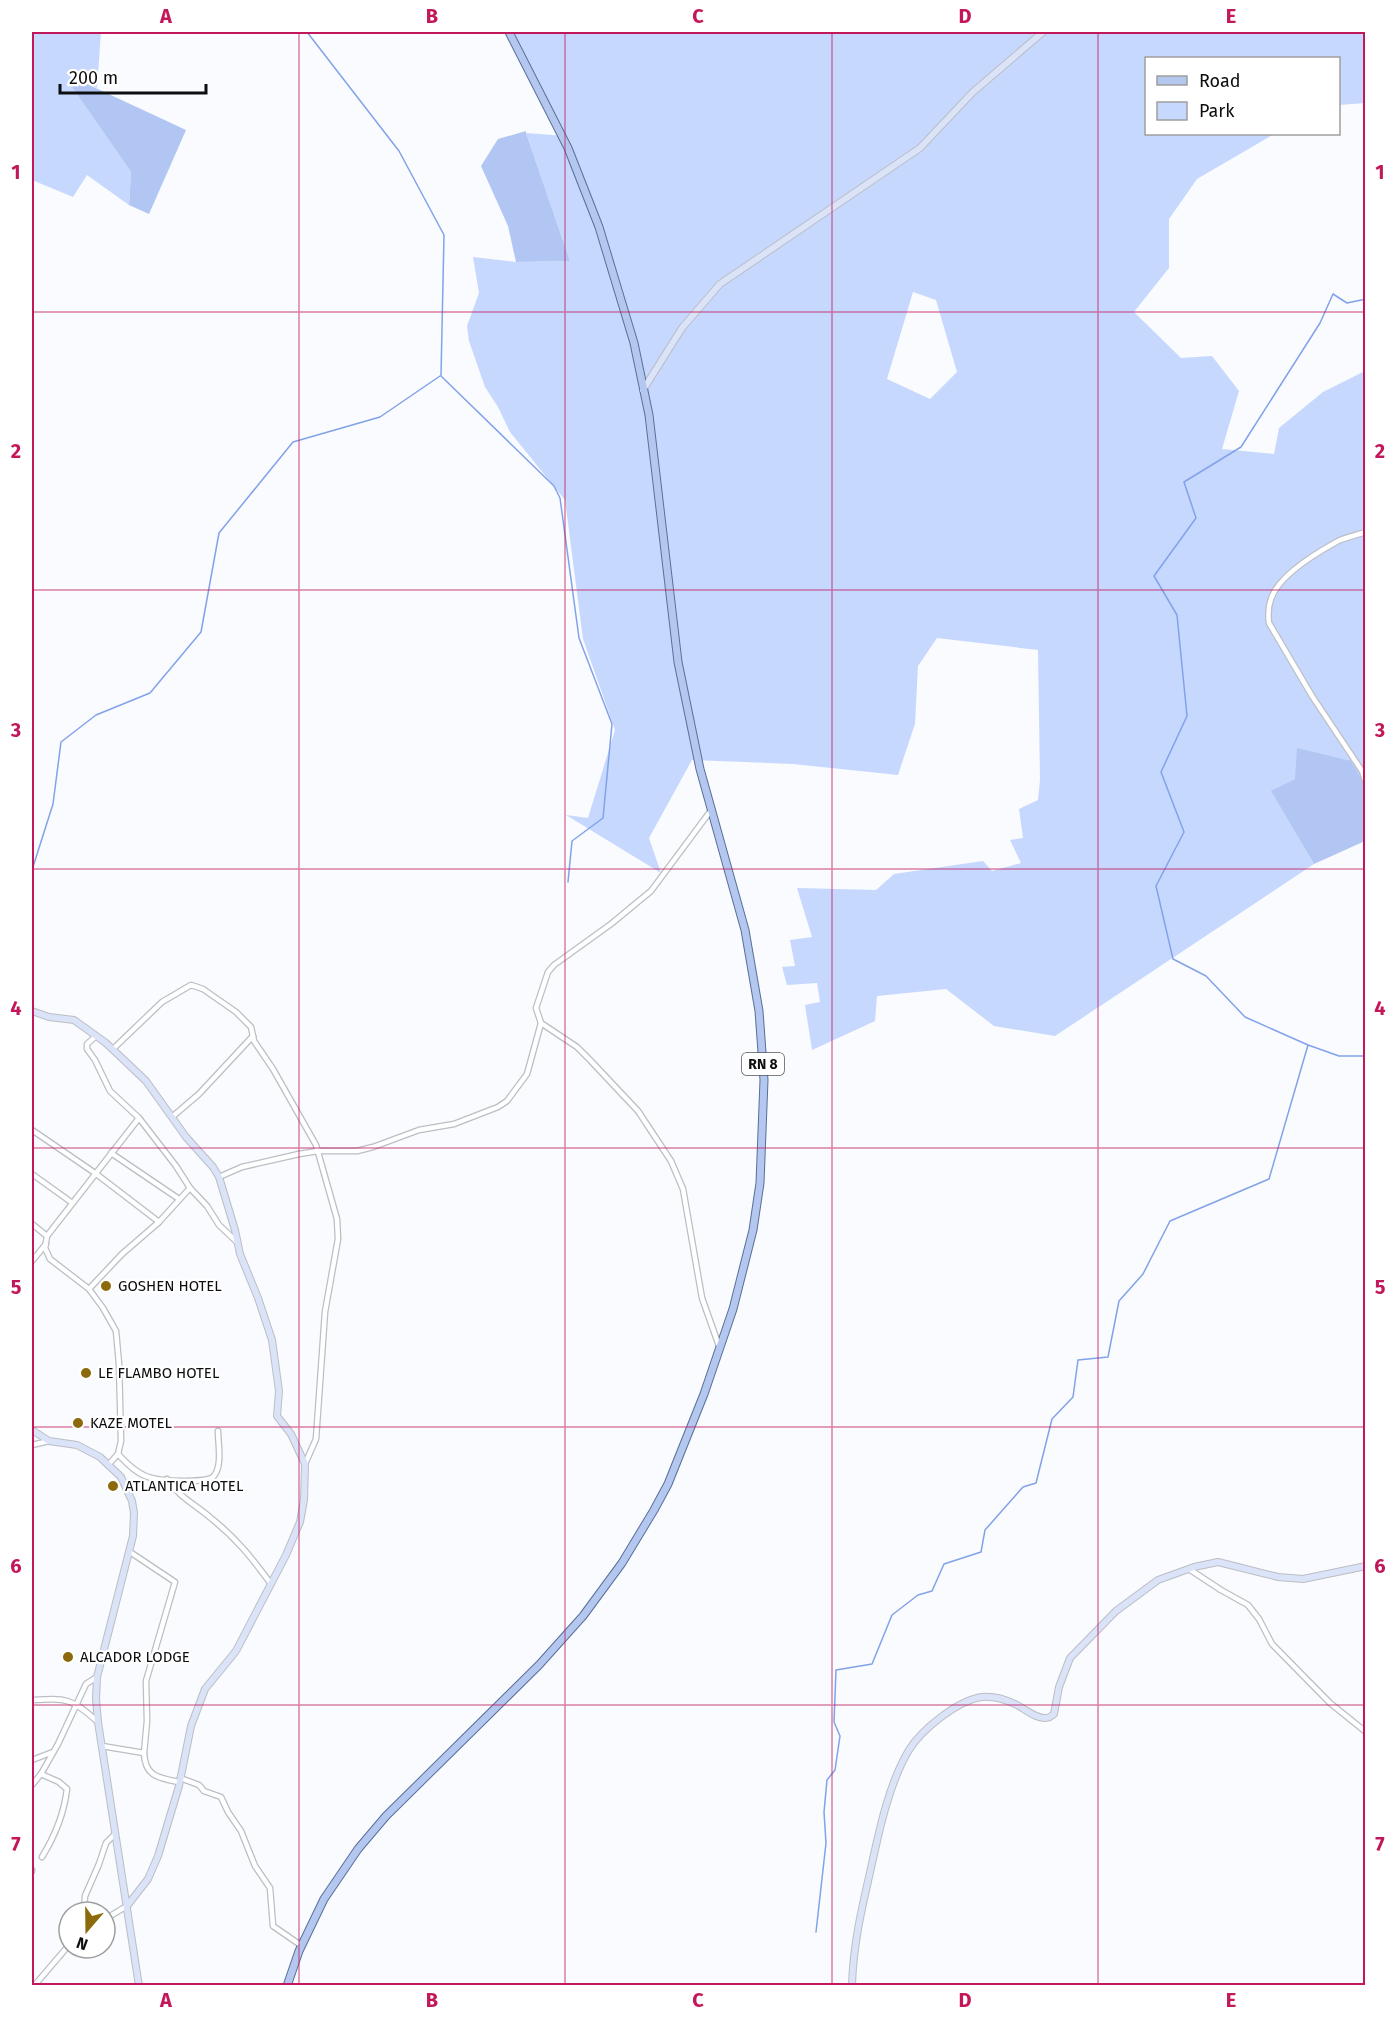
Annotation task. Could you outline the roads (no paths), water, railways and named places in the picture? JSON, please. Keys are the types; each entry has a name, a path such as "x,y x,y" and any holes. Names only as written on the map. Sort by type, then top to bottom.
{"main road":[{"name":"RN 8","path":"287,1986 302,1946 324,1899 364,1841 386,1816 539,1665 583,1616 622,1563 668,1484 704,1395 733,1309 753,1230 760,1183 764,1080 759,1011 745,930 700,769 678,662 649,415 634,344 599,227 563,137 510,32"}],"street":[{"path":"643,390 682,328 720,284 920,148 976,89 1043,32"},
{"path":"1365,532 1339,541 1294,569 1280,583 1271,598 1268,612 1269,623 1312,696 1362,771 1365,783"},
{"path":"219,1177 242,1167 318,1151 357,1151 373,1147 418,1130 454,1124 498,1107 507,1101 527,1074 541,1023 537,1008 548,972 651,891 712,809"},
{"path":"113,1049 162,1002 191,985 203,989 236,1012 251,1028 253,1036 318,1151 337,1219 338,1239 325,1312 316,1439 305,1464 304,1500 300,1522 236,1651 205,1689 191,1726 180,1780 158,1856 148,1879 127,1906 117,1912"},
{"path":"32,1011 49,1017 74,1020 113,1049 146,1081 186,1137 219,1177 240,1254 272,1340 279,1391 277,1416 291,1434 305,1464"},
{"path":"541,1023 577,1047 638,1111 671,1161 683,1189 702,1298 720,1348"},
{"path":"96,1036 87,1044 87,1049 110,1091 139,1118 219,1225 237,1242"},
{"path":"172,1117 199,1094 253,1036"},
{"path":"109,1464 118,1454 121,1441 116,1331 89,1289 50,1259 45,1248 47,1236 71,1202 139,1118"},
{"path":"32,1130 95,1173 159,1222"},
{"path":"111,1152 178,1199"},
{"path":"32,1174 71,1202"},
{"path":"89,1289 122,1254 159,1222 190,1188"},
{"path":"32,1224 47,1236"},
{"path":"32,1261 46,1244"},
{"path":"32,1430 49,1442"},
{"path":"118,1454 131,1468 151,1478 207,1481 214,1476 219,1465 218,1431"},
{"path":"32,1445 49,1442 77,1445 109,1464 121,1477 132,1501 134,1524 130,1552 97,1677 96,1699 139,1986"},
{"path":"167,1479 176,1492 210,1517 244,1548 271,1584"},
{"path":"130,1552 175,1582 146,1681 147,1721 144,1763 153,1775 199,1785 204,1791 221,1797 228,1812 242,1831 255,1866 270,1888 273,1926 302,1946"},
{"path":"852,1986 857,1928 882,1820 893,1786 909,1749 933,1725 959,1705 984,1697 1016,1704 1039,1717 1051,1717 1070,1658 1116,1611 1158,1580 1218,1562 1278,1577 1303,1579 1365,1566"},
{"path":"1189,1569 1248,1605 1259,1619 1272,1644 1330,1703 1365,1732"},
{"path":"32,1785 53,1752 87,1682 97,1677"},
{"path":"32,1700 60,1698 78,1704 98,1722"},
{"path":"102,1746 144,1753"},
{"path":"32,1760 53,1752"},
{"path":"41,1774 59,1782 67,1789 65,1805 56,1833 42,1857"},
{"path":"85,1900 106,1843 116,1834"},
{"path":"34,1986 57,1959"}],"waterway":[{"path":"307,32 399,151 444,235 441,376 554,486 560,498 579,638 612,724 603,818 572,841 568,882"},
{"path":"1366,299 1347,303 1333,294 1320,323 1241,447 1184,482 1196,518 1154,576 1177,615 1187,716 1161,772 1184,832 1156,886 1173,959 1206,976 1245,1017 1339,1056 1366,1056"},
{"path":"32,870 53,804 61,742 96,715 150,693 201,632 219,533 293,442 380,417 440,376"},
{"path":"816,1932 826,1843 824,1812 827,1780 835,1770 840,1736 834,1722 836,1670 872,1664 892,1615 918,1595 932,1591 944,1564 981,1552 985,1530 1023,1487 1036,1483 1052,1419 1073,1397 1078,1360 1108,1357 1119,1301 1143,1274 1170,1221 1269,1179 1308,1045"}],"place":[{"name":"GOSHEN HOTEL","path":"106,1286"},
{"name":"LE FLAMBO HOTEL","path":"86,1373"},
{"name":"KAZE MOTEL","path":"78,1423"},
{"name":"ATLANTICA HOTEL","path":"113,1486"},
{"name":"ALCADOR LODGE","path":"68,1657"}]}
